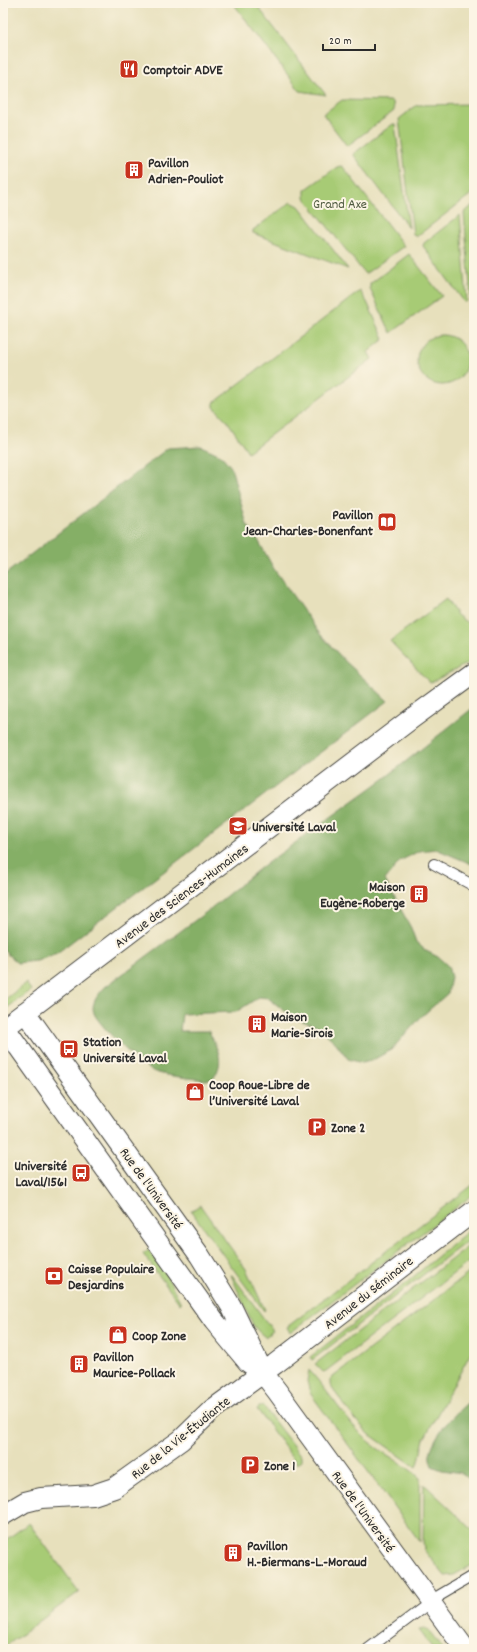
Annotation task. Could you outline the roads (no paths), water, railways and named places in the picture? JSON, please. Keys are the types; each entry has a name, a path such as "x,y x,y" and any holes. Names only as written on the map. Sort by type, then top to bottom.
{"street":[{"name":"Avenue des Sciences-Humaines","path":"4,1028 411,719 474,673"},
{"name":"Rue de l'Université","path":"25,1012 200,1256 231,1306 263,1373 465,1649"},
{"name":"Rue de l'Université","path":"4,1028 214,1321 248,1362 263,1373"},
{"name":"Avenue du Séminaire","path":"263,1373 474,1211"},
{"name":"Rue de la Vie-Étudiante","path":"3,1515 25,1502 41,1498 93,1495 114,1488 181,1440 213,1409 263,1373"}],"lane":[{"path":"434,864 474,886"},
{"path":"368,1649 431,1602 474,1575"}],"place":[{"name":"Comptoir ADVE","path":"129,69"},
{"name":"Pavillon Adrien-Pouliot","path":"134,170"},
{"name":"Pavillon Jean-Charles-Bonenfant","path":"387,522"},
{"name":"Université Laval","path":"238,826"},
{"name":"Maison Eugène-Roberge","path":"419,894"},
{"name":"Maison Marie-Sirois","path":"257,1024"},
{"name":"Station Université Laval","path":"69,1049"},
{"name":"Coop Roue-Libre de l’Université Laval","path":"195,1092"},
{"name":"Zone 2","path":"317,1127"},
{"name":"Université Laval/1561","path":"81,1173"},
{"name":"Caisse Populaire Desjardins","path":"54,1276"},
{"name":"Coop Zone","path":"118,1335"},
{"name":"Pavillon Maurice-Pollack","path":"79,1364"},
{"name":"Zone 1","path":"250,1465"},
{"name":"Pavillon H.-Biermans-L.-Moraud","path":"233,1553"}],"park label":[{"name":"Grand Axe","path":"340,203"}]}
